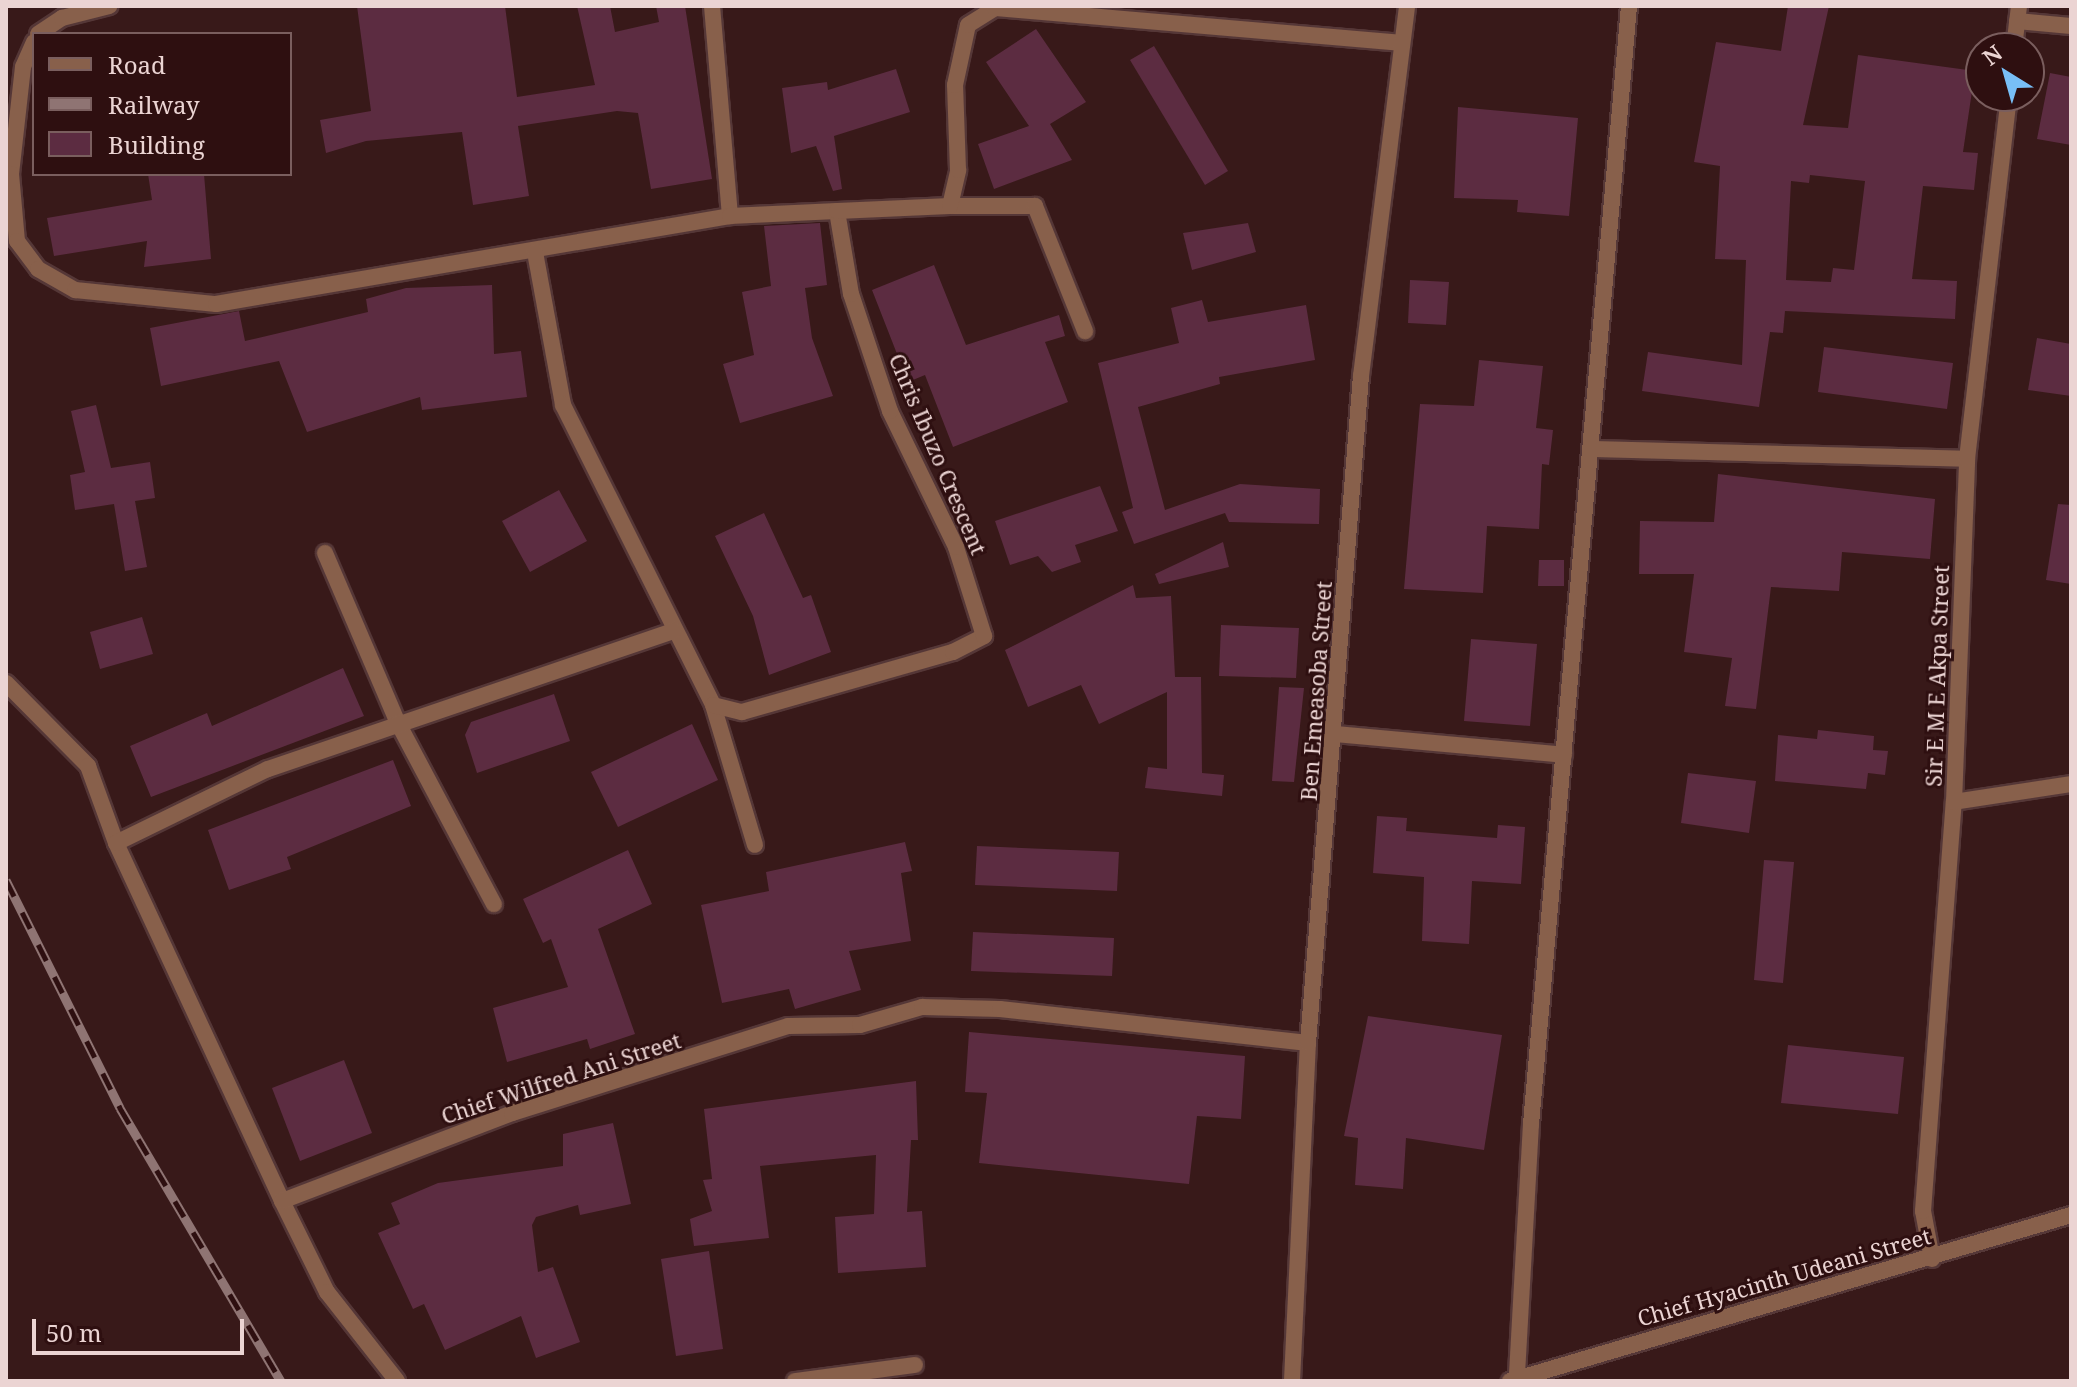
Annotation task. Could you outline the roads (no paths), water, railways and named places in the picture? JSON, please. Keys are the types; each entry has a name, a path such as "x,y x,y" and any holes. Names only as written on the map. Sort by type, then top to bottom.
{"street":[{"path":"41,32 62,18 109,6"},
{"path":"712,6 730,216"},
{"name":"Ben Emeasoba Street","path":"1292,1381 1308,1043 1335,734 1361,376 1407,6"},
{"path":"1514,1378 1629,6"},
{"path":"950,206 958,170 955,85 968,25 995,8 1400,43"},
{"path":"2018,14 2071,26"},
{"path":"32,47 23,67 11,174 17,241 38,269 75,290 216,304 535,252 730,216 950,206 1035,206 1085,331"},
{"name":"Sir E M E Akpa Street","path":"1932,1259 1923,1211 1954,802 1967,459 2007,112"},
{"name":"Chris Ibuzo Crescent","path":"713,705 742,712 953,652 984,636 956,547 890,411 851,294 837,211"},
{"path":"535,252 563,405 713,705 755,845"},
{"path":"1592,449 1967,459"},
{"path":"325,553 398,723 494,904"},
{"path":"116,843 268,769 674,631"},
{"path":"6,683 88,766 116,843 327,1292 397,1381"},
{"path":"1335,734 1564,755"},
{"path":"1954,802 2071,784"},
{"name":"Chief Wilfred Ani Street","path":"282,1201 512,1113 788,1026 860,1025 922,1007 1000,1009 1308,1043"},
{"name":"Chief Hyacinth Udeani Street","path":"1514,1378 1932,1259 2071,1215"},
{"path":"795,1381 915,1365"}],"railway":[{"path":"6,880 120,1108 281,1381"}]}
